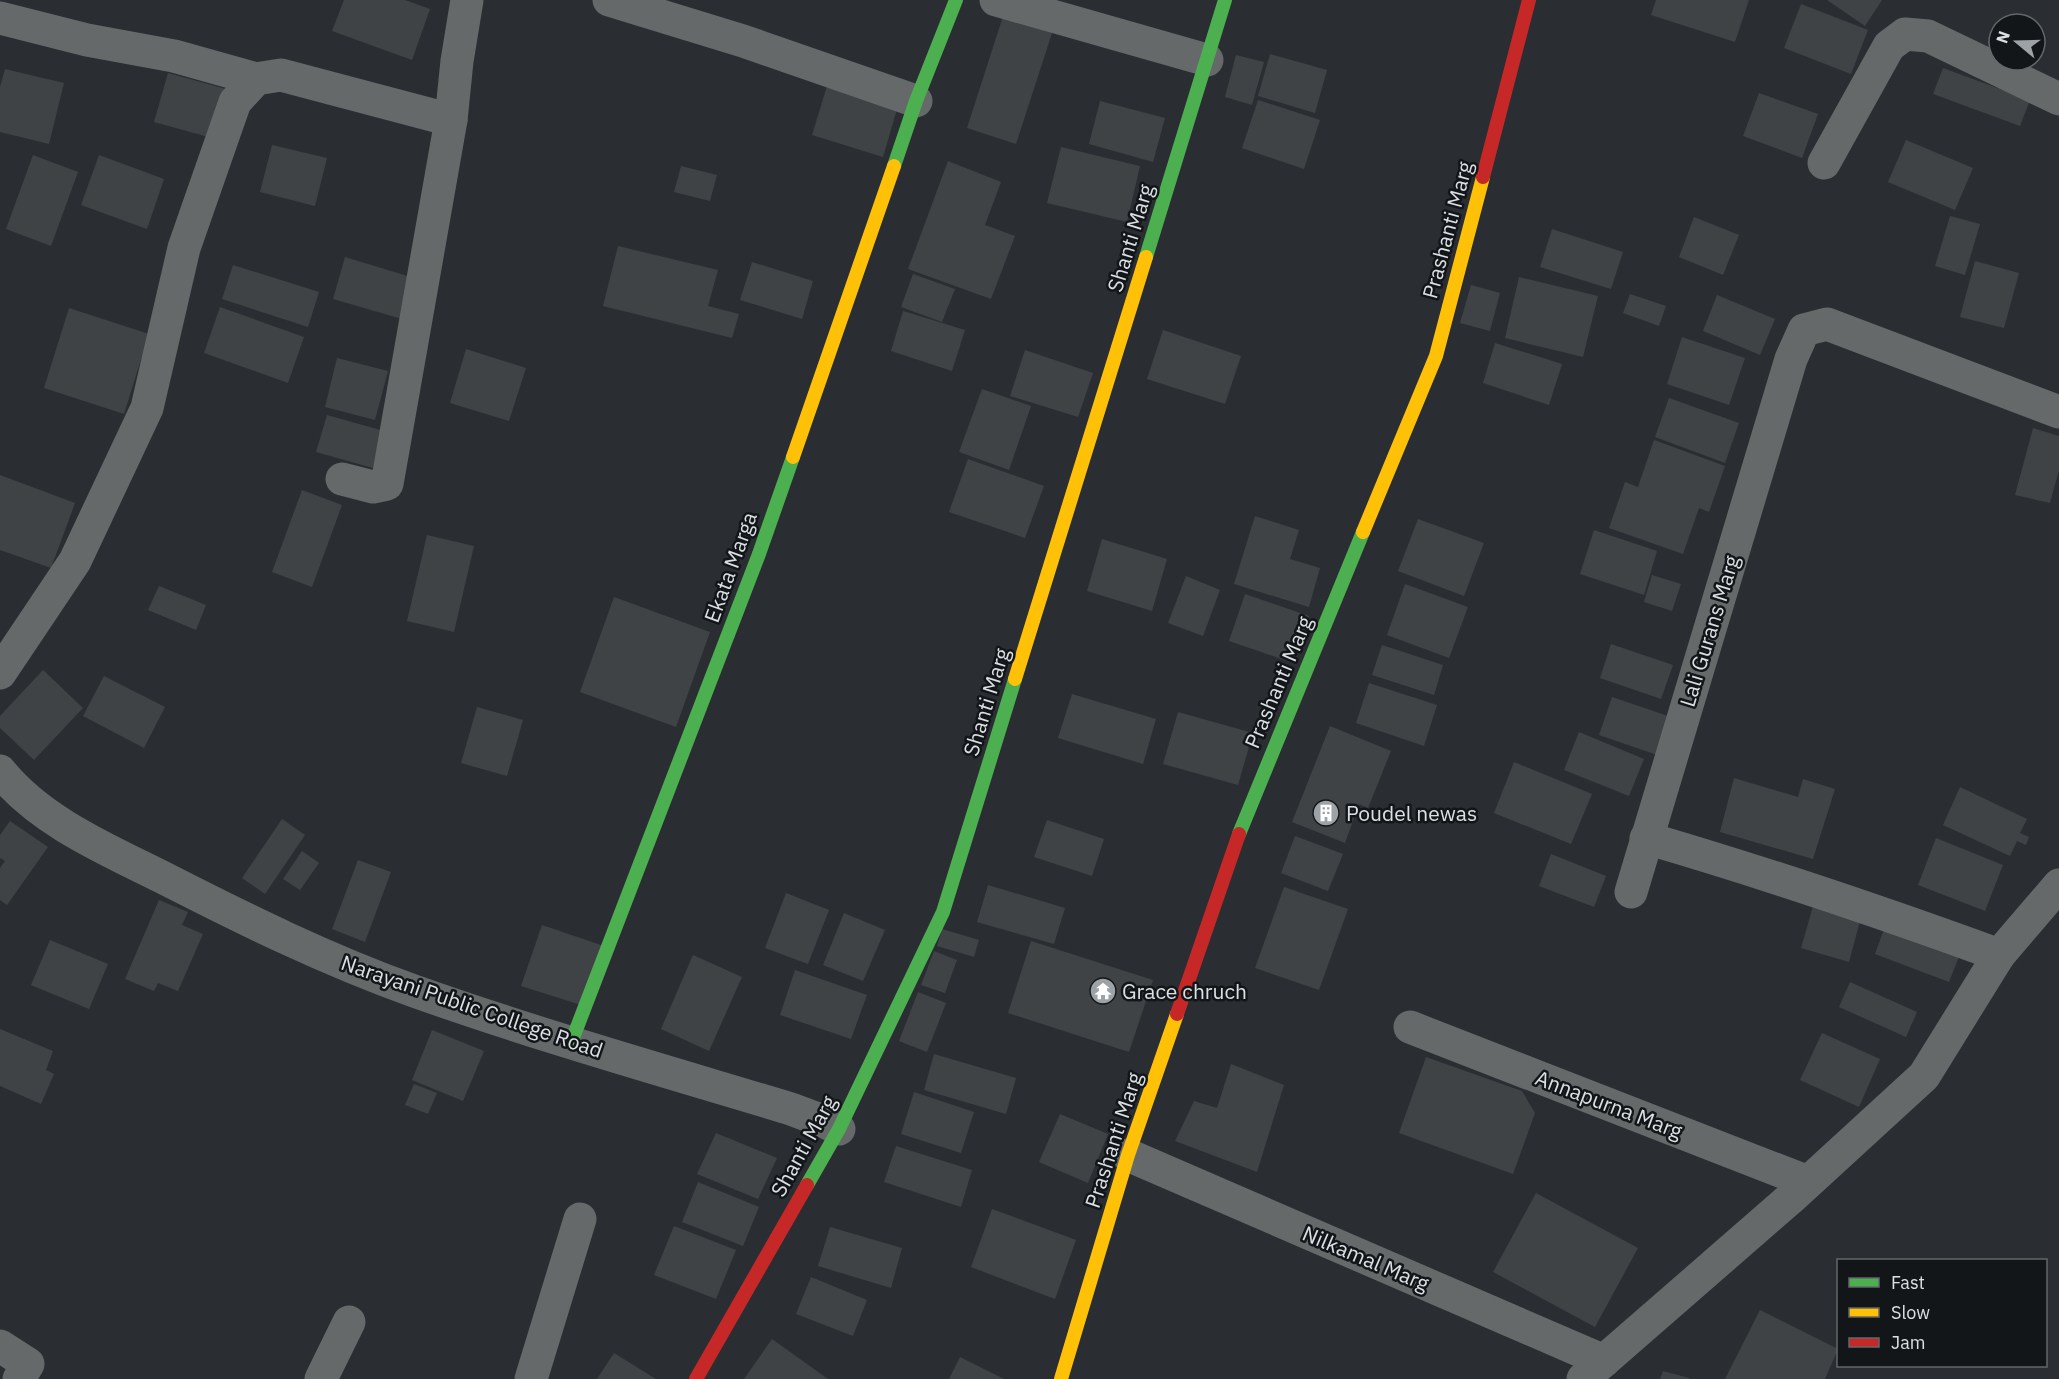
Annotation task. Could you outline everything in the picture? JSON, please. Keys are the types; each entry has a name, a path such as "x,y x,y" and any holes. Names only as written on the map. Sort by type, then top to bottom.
{"street":[{"path":"342,480 373,488 387,484 452,120 457,61 467,0"},
{"path":"609,0 743,41 916,101"},
{"name":"Ekata Marga","path":"572,1042 759,554 916,101 956,0"},
{"path":"996,0 1208,60"},
{"name":"Shanti Marg","path":"696,1379 839,1130 943,912 1225,0"},
{"name":"Prashanti Marg","path":"1061,1379 1128,1155 1246,811 1436,356 1529,0"},
{"path":"0,18 87,40 174,56 256,79 281,75 452,120"},
{"path":"1824,163 1889,46 1905,34 1928,36 2059,99"},
{"path":"0,673 75,561 147,408 184,248 235,102 256,79"},
{"name":"Lali Gurans Marg","path":"1646,838 1791,359 1804,330 1827,324 2059,412"},
{"name":"Narayani Public College Road","path":"0,771 34,803 73,832 271,932 413,990 572,1042 791,1109 823,1121 839,1130"},
{"path":"1631,892 1646,838 1840,897 1999,955"},
{"path":"1594,1370 1808,1182 1924,1076 1999,955 2059,885"},
{"name":"Annapurna Marg","path":"1410,1027 1808,1182"},
{"name":"Nilkamal Marg","path":"1128,1155 1594,1370"},
{"path":"531,1379 580,1219"},
{"path":"321,1379 349,1322"},
{"path":"0,1346 28,1364 19,1379"}],"building":[{"path":"344,0 405,0 430,9 412,60 332,31"},
{"path":"1656,0 1749,0 1735,42 1651,15"},
{"path":"1827,0 1882,0 1865,26"},
{"path":"1801,4 1868,30 1851,74 1784,48"},
{"path":"1005,10 1054,27 1016,144 967,128"},
{"path":"1270,54 1327,70 1315,113 1258,96"},
{"path":"1236,55 1264,62 1252,105 1225,97"},
{"path":"1943,68 2030,100 2020,126 1933,94"},
{"path":"5,69 64,83 49,144 0,132 0,87"},
{"path":"168,73 226,89 212,138 154,122"},
{"path":"827,86 897,109 883,157 812,135"},
{"path":"1759,93 1818,114 1802,158 1743,136"},
{"path":"1258,100 1320,120 1304,169 1242,148"},
{"path":"1100,101 1165,118 1153,162 1089,144"},
{"path":"1906,140 1973,168 1955,210 1888,182"},
{"path":"272,145 327,158 315,206 260,192"},
{"path":"1061,147 1140,166 1127,222 1047,203"},
{"path":"33,155 78,172 51,246 6,229"},
{"path":"99,155 164,179 147,229 81,205"},
{"path":"948,161 1001,182 985,225 1015,236 991,299 908,269"},
{"path":"681,166 717,175 710,201 674,192"},
{"path":"1950,216 1980,224 1965,275 1935,266"},
{"path":"1694,217 1739,235 1723,275 1679,257"},
{"path":"1552,229 1623,252 1611,289 1540,267"},
{"path":"618,246 718,270 708,306 739,314 732,338 603,306"},
{"path":"345,257 414,278 402,319 333,299"},
{"path":"1975,261 2019,273 2004,328 1960,317"},
{"path":"752,262 813,281 802,319 740,300"},
{"path":"233,265 319,292 308,327 222,299"},
{"path":"913,274 955,289 942,322 901,307"},
{"path":"1519,277 1598,296 1583,357 1505,338"},
{"path":"1471,285 1500,293 1490,331 1460,323"},
{"path":"1630,294 1666,306 1659,326 1623,313"},
{"path":"1717,295 1775,319 1760,355 1703,331"},
{"path":"220,307 304,337 288,383 204,353"},
{"path":"69,308 149,334 124,414 44,388"},
{"path":"903,311 965,330 952,371 891,351"},
{"path":"1163,330 1241,356 1225,404 1147,379"},
{"path":"1682,337 1745,358 1729,405 1667,384"},
{"path":"1495,343 1562,364 1549,405 1483,383"},
{"path":"466,349 526,368 509,421 450,403"},
{"path":"1025,350 1093,373 1078,417 1010,396"},
{"path":"337,358 388,371 375,420 325,407"},
{"path":"982,389 1031,406 1009,470 959,452"},
{"path":"1669,398 1739,423 1725,463 1655,437"},
{"path":"327,415 384,431 373,468 316,452"},
{"path":"2033,428 2059,436 2059,470 2050,503 2015,495"},
{"path":"1654,440 1725,466 1709,512 1699,508 1683,554 1609,528 1625,482 1638,487"},
{"path":"968,459 1044,486 1025,538 949,512"},
{"path":"0,475 75,503 51,568 0,550"},
{"path":"302,490 342,505 312,587 272,572"},
{"path":"1255,516 1299,530 1290,559 1320,568 1309,607 1234,584"},
{"path":"1418,519 1484,543 1464,596 1398,571"},
{"path":"1594,530 1657,551 1644,595 1580,574"},
{"path":"427,535 474,546 454,632 407,621"},
{"path":"1102,539 1167,559 1152,611 1087,591"},
{"path":"1652,575 1681,584 1672,611 1644,602"},
{"path":"1186,576 1220,590 1203,636 1168,623"},
{"path":"1405,584 1468,607 1449,658 1387,635"},
{"path":"159,586 206,605 196,630 148,610"},
{"path":"1245,594 1309,616 1293,663 1229,641"},
{"path":"614,597 710,632 676,727 580,692"},
{"path":"1611,644 1673,665 1661,699 1600,678"},
{"path":"1382,645 1443,665 1434,695 1372,675"},
{"path":"43,670 83,708 34,760 0,728 0,716"},
{"path":"104,676 165,707 144,748 83,716"},
{"path":"1369,683 1437,705 1424,746 1356,723"},
{"path":"1072,694 1156,719 1143,764 1058,738"},
{"path":"1612,697 1674,718 1660,756 1599,735"},
{"path":"477,707 523,720 507,776 461,763"},
{"path":"1178,712 1253,733 1238,785 1163,764"},
{"path":"1330,726 1391,751 1368,808 1359,804 1345,843 1292,822"},
{"path":"1579,732 1644,759 1629,796 1564,770"},
{"path":"1514,762 1592,794 1571,844 1494,813"},
{"path":"1734,778 1798,797 1803,779 1835,789 1813,859 1720,832"},
{"path":"1960,787 2027,819 2020,833 2029,837 2026,845 2017,841 2010,856 1943,825"},
{"path":"282,819 305,835 265,894 242,878"},
{"path":"1047,820 1104,839 1092,876 1034,857"},
{"path":"10,821 48,847 7,905 0,900 0,868 5,861 0,858 0,835"},
{"path":"1295,836 1343,854 1328,891 1281,873"},
{"path":"1936,838 2003,865 1985,911 1918,885"},
{"path":"302,851 319,863 300,890 283,879"},
{"path":"1551,854 1606,876 1594,907 1539,886"},
{"path":"358,860 391,872 365,942 332,929"},
{"path":"988,885 1065,908 1054,944 977,922"},
{"path":"1284,887 1348,909 1319,990 1255,968"},
{"path":"786,893 829,910 808,964 765,948"},
{"path":"1816,896 1863,910 1849,962 1801,948"},
{"path":"159,900 188,912 182,925 203,934 178,991 158,983 154,991 125,979"},
{"path":"844,913 885,930 863,981 823,965"},
{"path":"1887,921 1962,949 1949,982 1875,954"},
{"path":"542,925 604,946 584,1006 521,986"},
{"path":"942,929 979,940 974,957 937,946"},
{"path":"50,940 108,964 89,1009 31,985"},
{"path":"1031,941 1153,980 1129,1052 1008,1013"},
{"path":"934,951 957,960 945,993 921,985"},
{"path":"693,955 742,977 709,1051 661,1029"},
{"path":"795,970 867,995 851,1039 780,1015"},
{"path":"1850,982 1917,1012 1906,1037 1839,1007"},
{"path":"918,992 946,1003 927,1052 899,1041"},
{"path":"0,1029 53,1051 46,1070 54,1074 41,1104 0,1086"},
{"path":"432,1030 484,1051 463,1101 412,1080"},
{"path":"1822,1033 1880,1059 1859,1107 1800,1080"},
{"path":"934,1054 1016,1078 1006,1114 924,1090"},
{"path":"1426,1057 1522,1091 1535,1113 1513,1174 1399,1133"},
{"path":"1231,1064 1284,1085 1257,1172 1175,1141 1194,1101 1217,1108"},
{"path":"414,1084 437,1093 428,1114 405,1105"},
{"path":"914,1092 974,1112 961,1153 901,1134"},
{"path":"1060,1114 1108,1134 1088,1183 1039,1162"},
{"path":"716,1133 777,1158 758,1199 697,1174"},
{"path":"896,1146 972,1170 961,1207 884,1182"},
{"path":"698,1182 759,1207 743,1246 682,1222"},
{"path":"1536,1193 1638,1248 1595,1327 1493,1272"},
{"path":"992,1209 1076,1240 1055,1299 971,1267"},
{"path":"674,1226 736,1250 716,1299 654,1275"},
{"path":"830,1227 902,1248 891,1288 818,1266"},
{"path":"811,1277 867,1300 853,1336 796,1314"},
{"path":"1760,1310 1837,1348 1825,1379 1725,1379"},
{"path":"772,1339 828,1379 744,1379"},
{"path":"614,1353 656,1379 597,1379"},
{"path":"960,1357 1004,1379 949,1379"},
{"path":"1663,1371 1689,1378 1689,1379 1660,1379"}],"traffic: fast":[{"path":"894,166 916,101 956,0"},
{"path":"1146,257 1225,0"},
{"path":"571,1043 759,554 793,457"},
{"path":"1239,834 1363,532"},
{"path":"807,1185 839,1129 943,912 1015,679"}],"traffic: slow":[{"path":"793,457 894,166"},
{"path":"1363,532 1436,356 1483,177"},
{"path":"1015,679 1146,257"},
{"path":"1061,1379 1128,1155 1177,1014"}],"traffic: jam":[{"path":"1483,177 1529,0"},
{"path":"1177,1014 1239,834"},
{"path":"696,1379 807,1185"}],"place":[{"name":"Poudel newas","path":"1326,813"},
{"name":"Grace chruch","path":"1103,991"}]}
